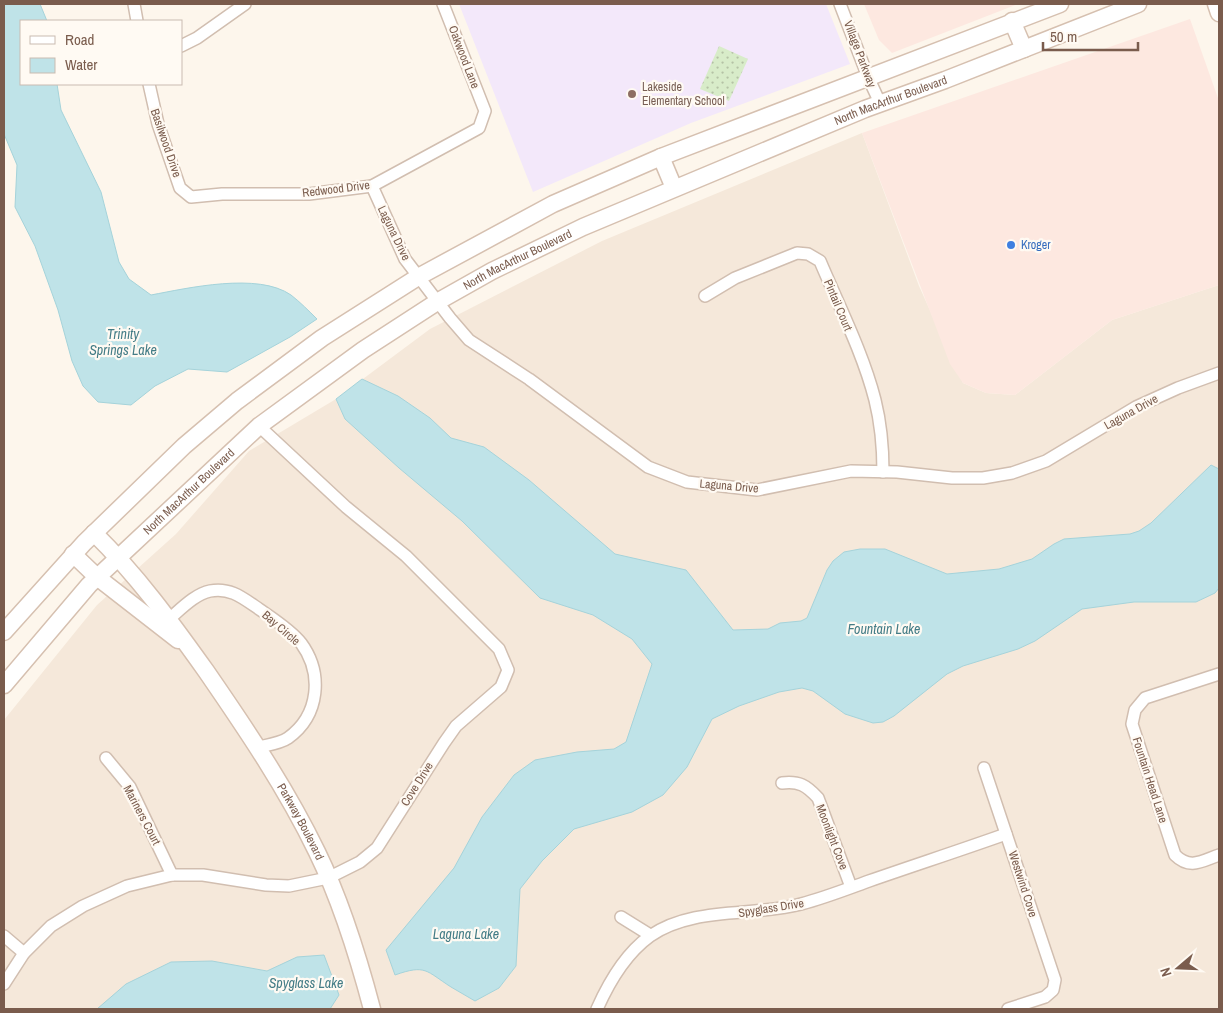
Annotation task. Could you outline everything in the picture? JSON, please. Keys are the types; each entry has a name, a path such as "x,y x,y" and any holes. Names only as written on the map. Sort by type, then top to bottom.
{"main road":[{"path":"4,632 73,554 184,446 237,401 328,334 418,277 553,204 661,157 1060,4"},
{"name":"North MacArthur Boulevard","path":"4,685 97,577 260,426 363,350 437,302 492,271 583,226 880,103 1138,4"},
{"path":"1216,4 1219,13"},
{"path":"1012,21 1024,49"},
{"path":"661,157 674,188"},
{"name":"Parkway Boulevard","path":"94,533 118,557 169,619 259,748 317,852 338,902 372,1009"},
{"name":"Parkway Boulevard","path":"73,554 97,577 193,653"}],"street":[{"path":"134,4 137,20"},
{"path":"182,46 197,38 244,4"},
{"name":"Oakwood Lane","path":"443,4 485,111"},
{"name":"Village Parkway","path":"840,4 880,103"},
{"name":"Basilwood Drive","path":"149,85 158,124 180,188 191,197"},
{"name":"Redwood Drive","path":"191,197 250,193 309,194 372,186 479,128 485,111"},
{"name":"Laguna Drive","path":"372,186 405,260 469,340 529,379 648,467 686,482 757,490 851,471 952,478 982,478 1012,473 1046,461 1136,408 1178,388 1219,373"},
{"name":"Pintail Court","path":"705,296 735,278 797,253 808,254 820,261 859,354 875,399 882,439 883,472"},
{"name":"Cove Drive","path":"4,984 24,953 51,926 83,906 126,886 172,875 203,875 266,885 289,886 328,878 360,862 378,848 456,726 501,688 508,670 499,649 406,556 346,507 260,426"},
{"name":"Bay Circle","path":"169,619 198,596 224,590 235,593 269,615 300,641 309,657 315,676 316,691 313,703 301,726 287,739 259,748"},
{"name":"Fountain Head Lane","path":"1219,674 1146,698 1135,710 1132,724 1175,855 1182,863 1192,864 1219,855"},
{"name":"Mariners Court","path":"106,758 130,787 172,875"},
{"name":"Westwind Cove","path":"984,768 1055,980 1053,990 1045,996 1008,1009"},
{"name":"Moonlight Cove","path":"782,783 796,781 808,787 818,798 851,887"},
{"name":"Spyglass Drive","path":"597,1009 606,989 628,956 650,935 703,916 758,912 801,904 1006,834"},
{"path":"622,917 650,935"},
{"path":"4,936 24,953"}],"shaded area":[{"name":"Lakeside Elementary School","path":"459,4 826,4 850,64 691,123 533,192"},
{"path":"864,4 1018,4 892,53 879,40"},
{"path":"1190,19 1219,101 1219,285 1112,320 1015,395 986,393 963,383 950,364 862,133"},
{"path":"862,133 919,286 963,383 986,393 1015,395 1112,320 1219,285 1219,1009 4,1009 4,720 97,605 176,534 249,451 336,399 430,329 602,241"}],"green space":[{"path":"719,46 748,59 729,101 700,89"}],"water":[{"name":"Trinity Springs Lake","path":"4,4 40,4 47,20 20,20 20,85 57,85 61,110 101,192 119,262 129,279 151,295 222,284 260,284 277,288 291,295 317,319 290,337 227,372 188,369 155,386 131,405 98,402 83,386 72,361 58,310 35,246 15,207 17,165 4,134"},
{"name":"Laguna Lake","path":"362,379 398,396 430,418 451,438 484,447 529,480 615,554 686,570 733,630 768,629 780,623 801,621 807,618 827,570 833,561 844,552 860,549 885,549 947,574 999,569 1032,559 1064,539 1130,534 1139,531 1151,523 1211,465 1219,469 1219,588 1215,593 1196,602 1134,602 1082,609 1035,641 1018,649 963,666 947,674 894,716 883,722 873,723 845,714 813,691 802,688 779,692 739,706 712,719 687,767 663,795 632,812 574,829 542,861 520,889 516,966 499,988 475,1001 425,971 413,970 395,975 386,950 454,868 482,817 514,775 535,760 577,752 614,749 626,742 652,664 632,639 593,615 540,598 462,521 345,419 336,399"},
{"name":"Spyglass Lake","path":"324,955 339,995 330,1009 97,1009 126,984 171,962 212,961 267,971 297,957"}],"place":[{"name":"Lakeside Elementary School","path":"632,94"},
{"name":"Kroger","path":"1011,245"}],"water label":[{"name":"Fountain Lake","path":"884,629"}]}
